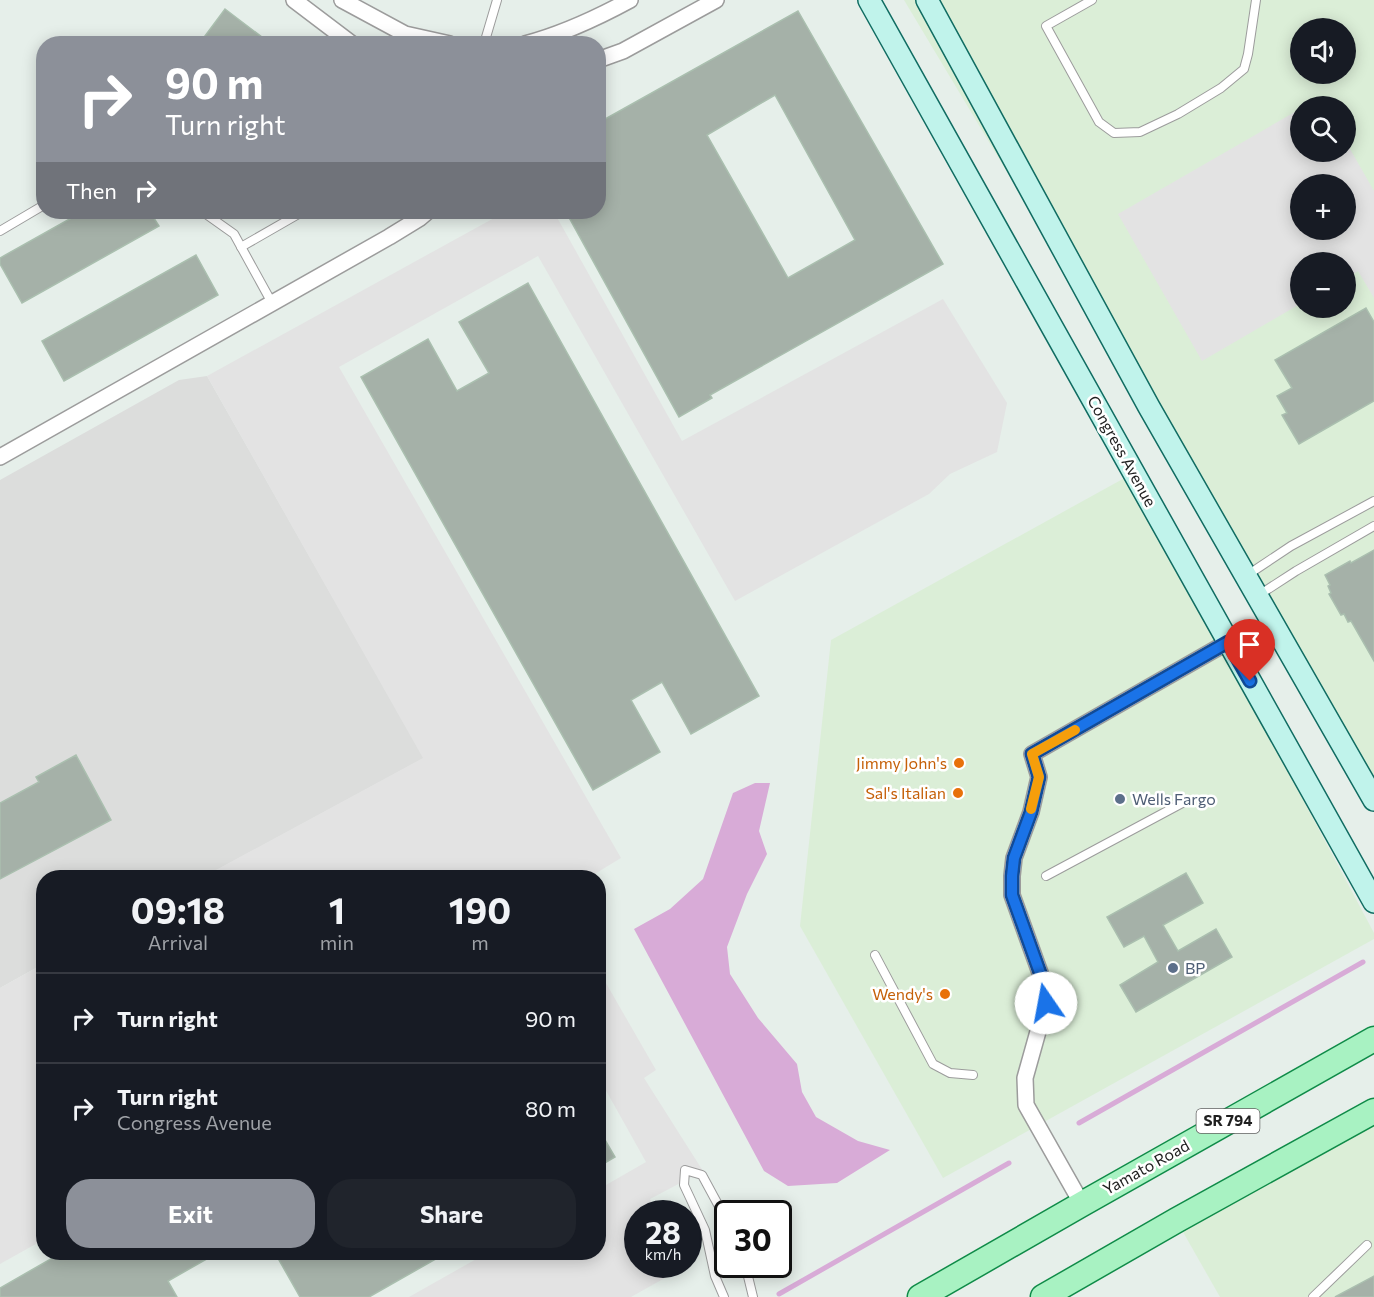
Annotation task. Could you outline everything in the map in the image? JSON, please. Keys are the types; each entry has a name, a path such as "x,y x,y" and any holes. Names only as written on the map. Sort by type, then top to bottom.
{"main road":[{"name":"Congress Avenue","path":"869,0 1374,902"},
{"path":"927,0 1149,407 1374,800"},
{"name":"Yamato Road","path":"920,1297 1374,1039"},
{"path":"1043,1297 1177,1220 1369,1118"}],"street":[{"path":"294,0 341,36"},
{"path":"342,0 405,34 414,36"},
{"path":"551,36 574,29 630,0"},
{"path":"606,57 623,51 716,0"},
{"path":"0,457 418,219"},
{"path":"1082,1203 1026,1105 1025,1078 1046,1003 1043,981 1012,895 1014,858 1031,812 1039,777 1032,754 1228,642"}],"lane":[{"path":"486,36 496,0"},
{"path":"1092,0 1046,26 1099,122 1114,133 1140,132 1178,114 1221,88 1244,69 1256,0"},
{"path":"0,231 36,211"},
{"path":"213,219 234,234 272,303"},
{"path":"241,247 290,219"},
{"path":"1246,576 1292,546 1374,501"},
{"path":"1258,595 1374,526"},
{"path":"1046,876 1186,801"},
{"path":"875,955 933,1064 950,1073 973,1075"},
{"path":"714,1271 705,1230 684,1185 685,1170 702,1175 716,1200"},
{"path":"1313,1297 1366,1245"},
{"path":"716,1278 724,1297"},
{"path":"748,1278 753,1297"}],"shaded area":[{"path":"904,0 1374,0 1374,785"},
{"path":"1290,115 1290,162 1356,162 1356,160 1374,191 1374,298 1358,271 1356,272 1356,252 1290,252 1290,310 1202,361 1118,214"},
{"path":"492,219 558,219 682,441 943,299 1007,403 997,452 950,474 929,494 735,601 538,256 339,367 621,858 601,870 216,870 423,758 207,376"},
{"path":"207,376 424,758 217,870 36,870 36,968 0,988 0,480 179,380"},
{"path":"1130,475 1374,933 1374,939 943,1178 800,926 831,640"},
{"path":"755,783 770,783 759,831 767,854 747,894 727,947 730,974 758,1018 797,1064 802,1092 816,1117 858,1141 890,1150 837,1183 788,1186 764,1171 634,929 670,909 703,879 733,793"},
{"path":"36,968 36,1244 0,1264 0,988"},
{"path":"606,983 656,1070 644,1078 703,1171 651,1200 624,1200 624,1278 665,1278 631,1297 409,1297 475,1260 606,1260 606,1185 646,1162 606,1091"},
{"path":"1374,1124 1374,1297 1220,1297 1183,1232"}],"building":[{"path":"225,9 260,36 205,36"},
{"path":"798,11 943,264 710,395 712,398 679,417 570,219 606,219 606,119","holes":["775,95 855,240 788,278 707,135"]},
{"path":"70,219 154,219 159,226 22,303 0,264 0,258"},
{"path":"196,255 218,295 64,381 42,341"},
{"path":"528,283 759,696 691,734 662,682 631,700 660,752 593,790 361,377 428,339 457,391 489,373 459,322"},
{"path":"1366,308 1374,322 1374,401 1299,444 1282,415 1287,413 1277,396 1292,388 1275,360 1348,318 1356,318 1356,314"},
{"path":"1374,550 1374,661 1351,621 1348,622 1344,614 1341,615 1329,594 1331,593 1328,586 1330,585 1325,575"},
{"path":"76,755 111,820 0,879 0,803 39,782 36,777"},
{"path":"1186,873 1203,903 1163,925 1178,951 1216,929 1232,957 1136,1012 1120,985 1158,962 1144,936 1124,947 1107,917"},
{"path":"606,1142 615,1157 606,1162"},
{"path":"49,1260 205,1260 168,1281 177,1297 0,1297 0,1288"},
{"path":"279,1260 434,1260 369,1297 300,1297"},
{"path":"1374,1276 1374,1297 1335,1297"}],"waterway":[{"path":"1079,1123 1363,962"},
{"path":"779,1294 1009,1163"}],"slow traffic":[{"path":"1031,809 1039,777 1032,754 1075,730"}],"place":[{"name":"Jimmy John's","path":"959,763"},
{"name":"Sal's Italian","path":"958,793"},
{"name":"Wells Fargo","path":"1120,799"},
{"name":"BP","path":"1173,968"},
{"name":"Wendy's","path":"945,994"}],"route":[{"path":"1046,1003 1043,981 1012,895 1014,858 1031,812 1039,777 1032,754 1228,642 1250,681"}]}
